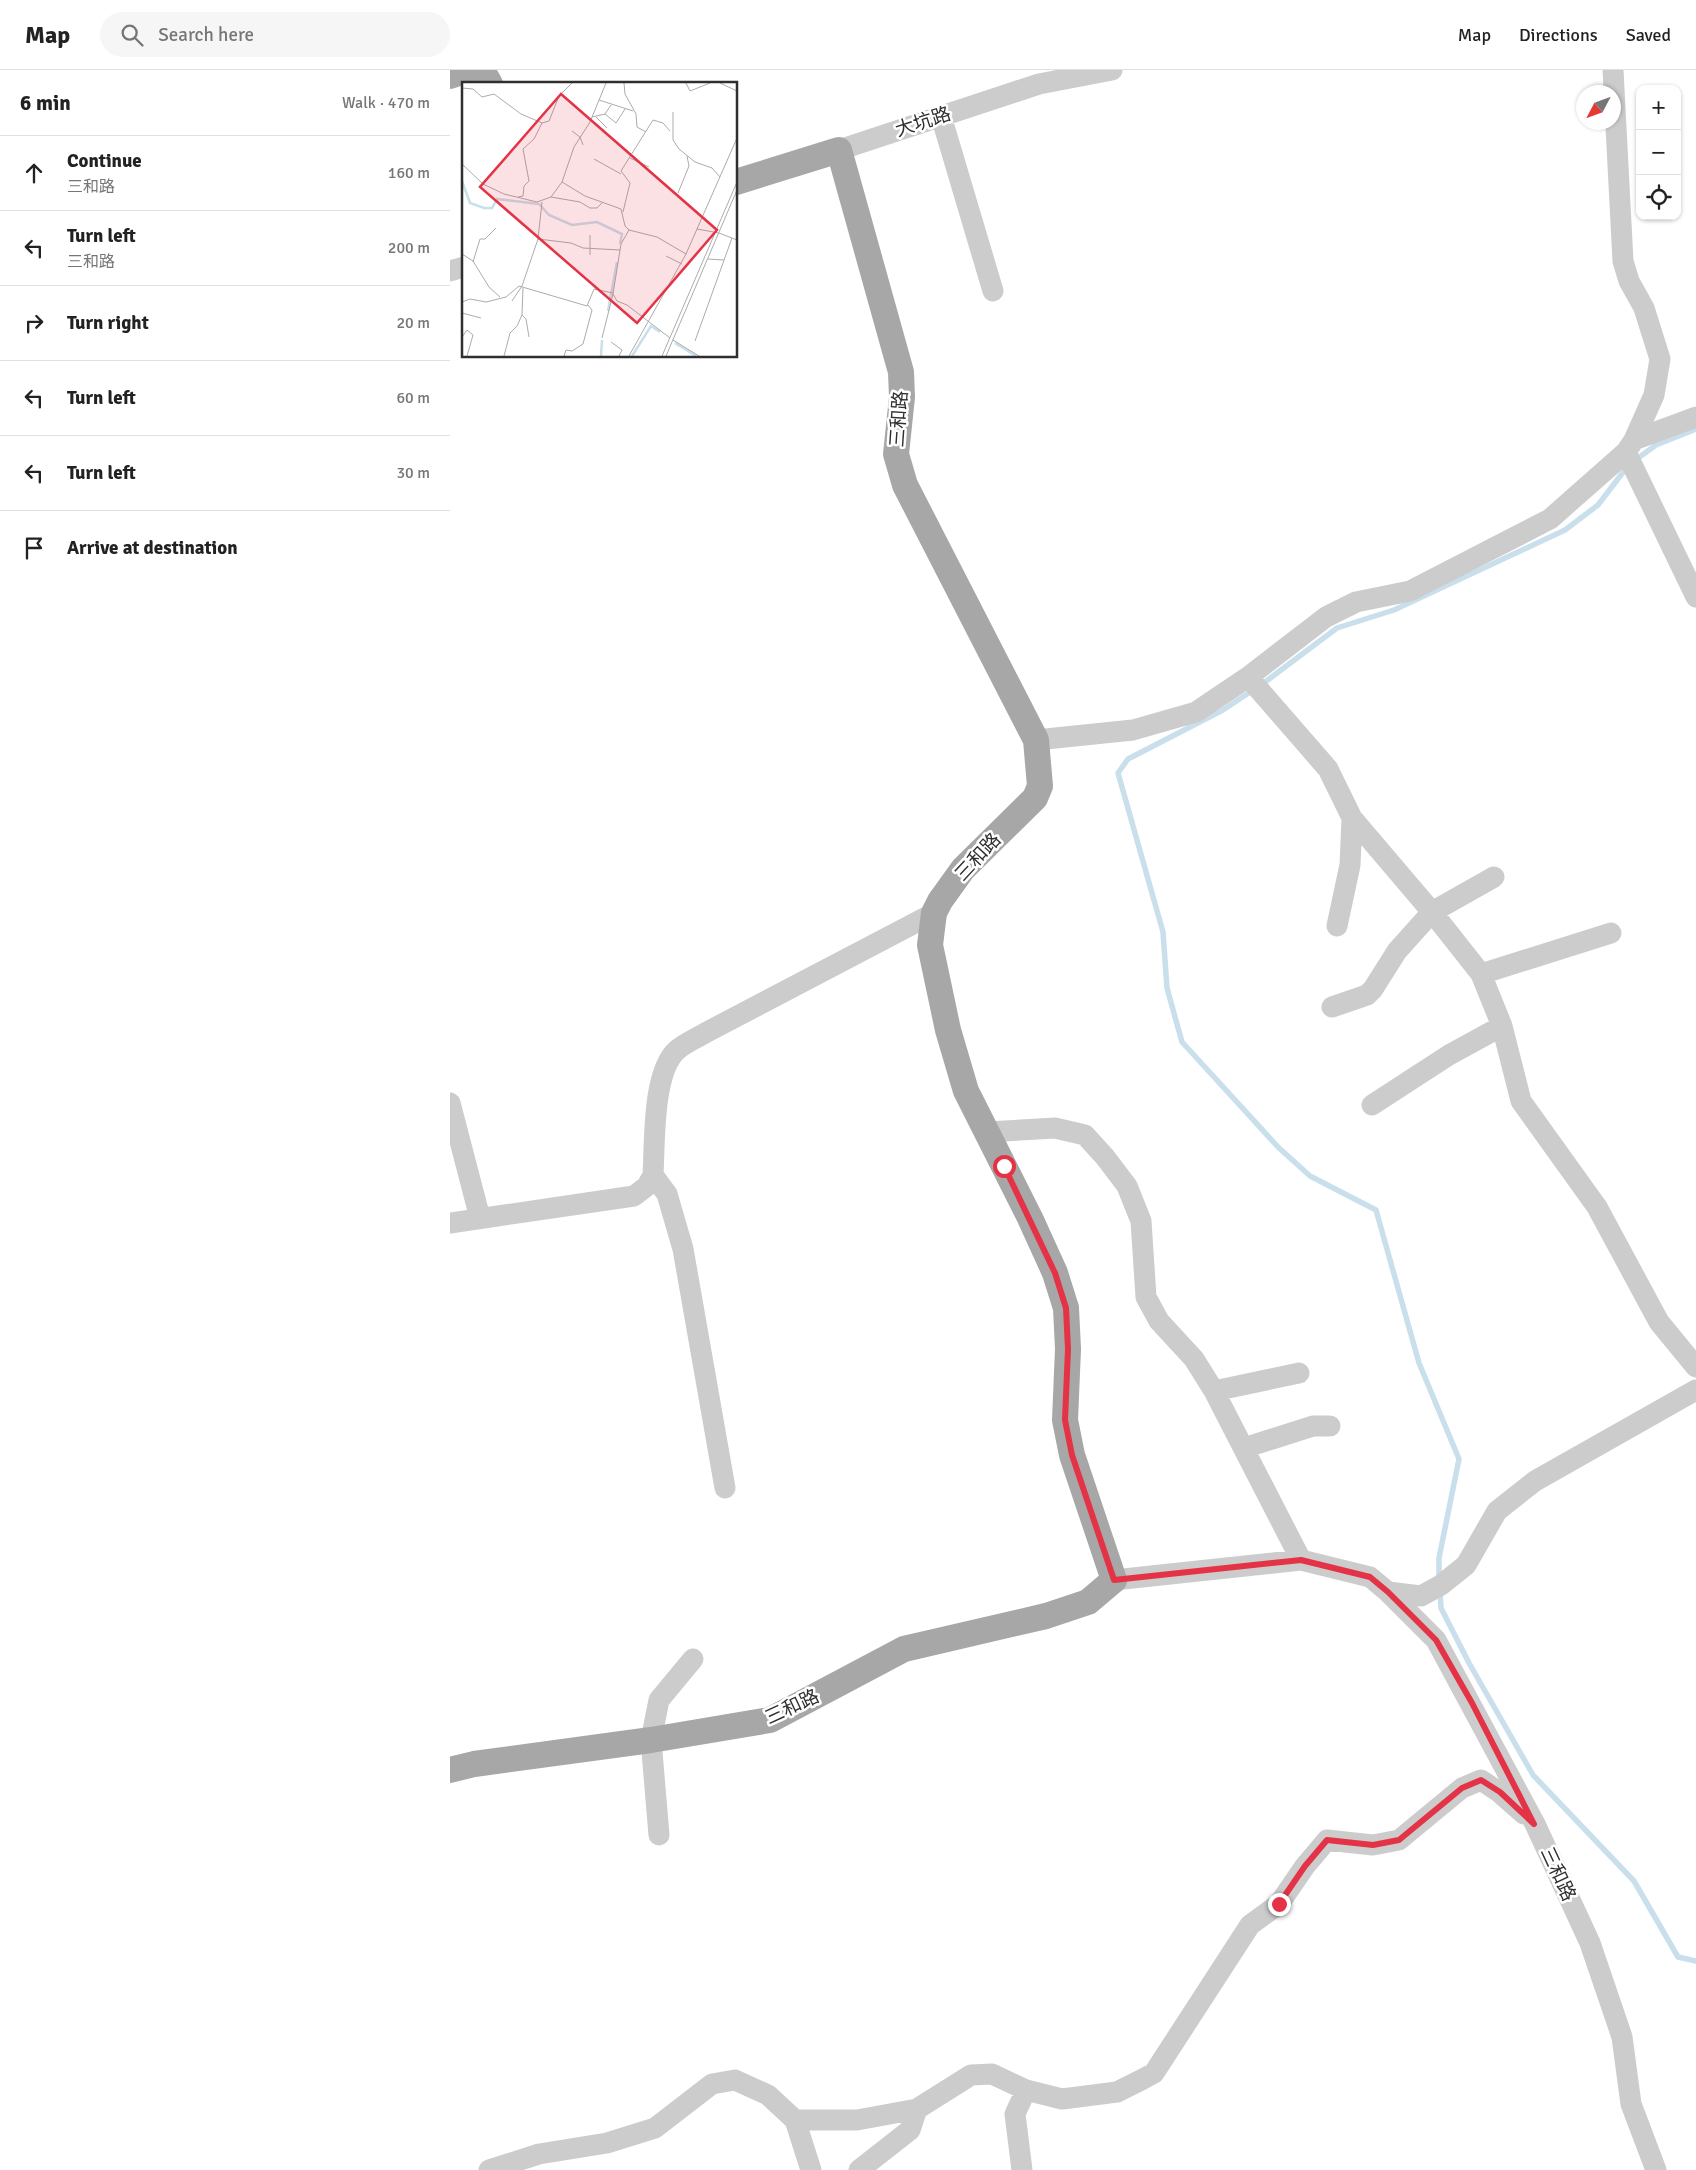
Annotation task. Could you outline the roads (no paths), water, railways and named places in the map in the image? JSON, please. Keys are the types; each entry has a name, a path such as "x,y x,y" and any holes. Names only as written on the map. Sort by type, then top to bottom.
{"main road":[{"path":"450,76 468,70"},
{"path":"482,70 489,82"},
{"name":"大坑路","path":"738,181 839,150"},
{"name":"三和路","path":"450,1770 474,1764 651,1740 770,1720 904,1649 1088,1602 1114,1580 1072,1455 1065,1420 1068,1349 1066,1308 1055,1273 1030,1218 966,1091 948,1030 930,945 934,914 940,901 963,869 1035,798 1040,786 1036,740 905,485 896,454 902,397 901,372 839,150"}],"street":[{"name":"大坑路","path":"839,150 1038,84 1112,70"},
{"path":"1613,70 1623,261 1629,281 1644,308 1660,359 1654,395 1630,446 1696,597"},
{"path":"941,116 993,291"},
{"path":"1036,740 1133,730 1196,712 1248,676 1326,617 1356,602 1410,591 1550,519 1630,446 1696,417"},
{"path":"1248,676 1263,696 1328,770 1352,818 1432,912 1480,974 1502,1026 1521,1101 1597,1207 1659,1322 1696,1367"},
{"path":"1336,926 1350,865 1352,818"},
{"path":"1332,1008 1367,995 1374,989 1397,951 1432,912 1494,877"},
{"path":"450,1223 634,1196 647,1186 653,1176 658,1093 666,1068 676,1051 706,1032 934,914"},
{"path":"1480,974 1611,933"},
{"path":"1372,1105 1449,1054 1502,1026"},
{"path":"450,1103 480,1218"},
{"path":"988,1132 1055,1128 1085,1135 1127,1186 1141,1222 1146,1297 1150,1308 1159,1321 1194,1359 1214,1391 1301,1560"},
{"path":"653,1176 667,1194 683,1249 725,1488"},
{"path":"1214,1391 1299,1373"},
{"path":"1388,1592 1421,1596 1441,1585 1466,1565 1497,1511 1535,1480 1696,1390"},
{"path":"1244,1448 1313,1426 1330,1426"},
{"name":"三和路","path":"1114,1580 1301,1560 1370,1577 1388,1592 1436,1640 1472,1703 1534,1824 1590,1943 1622,2037 1631,2104 1656,2170"},
{"path":"660,1835 651,1740 659,1700 694,1658"},
{"path":"795,2120 857,2120 918,2109 971,2074 992,2074 1026,2090 1062,2099 1117,2092 1154,2073 1250,1924 1279,1904 1305,1866 1327,1840 1373,1845 1399,1840 1462,1788 1481,1780 1500,1792 1534,1824"},
{"path":"489,2170 539,2154 607,2143 655,2128 712,2084 735,2080 768,2095 795,2120 811,2170"},
{"path":"1022,2170 1014,2114 1026,2090"},
{"path":"859,2170 910,2130 918,2109"}],"waterway":[{"path":"1634,461 1656,445 1696,429"},
{"path":"1261,685 1337,628 1394,610 1565,530 1598,505 1627,467"},
{"path":"1253,690 1223,710 1128,759 1118,773 1163,932 1167,988 1182,1042 1278,1147 1310,1176 1376,1210 1419,1363 1459,1459 1439,1558 1439,1579"},
{"path":"1440,1591 1441,1608 1469,1663 1533,1775 1634,1881 1678,1957 1696,1961"}]}
